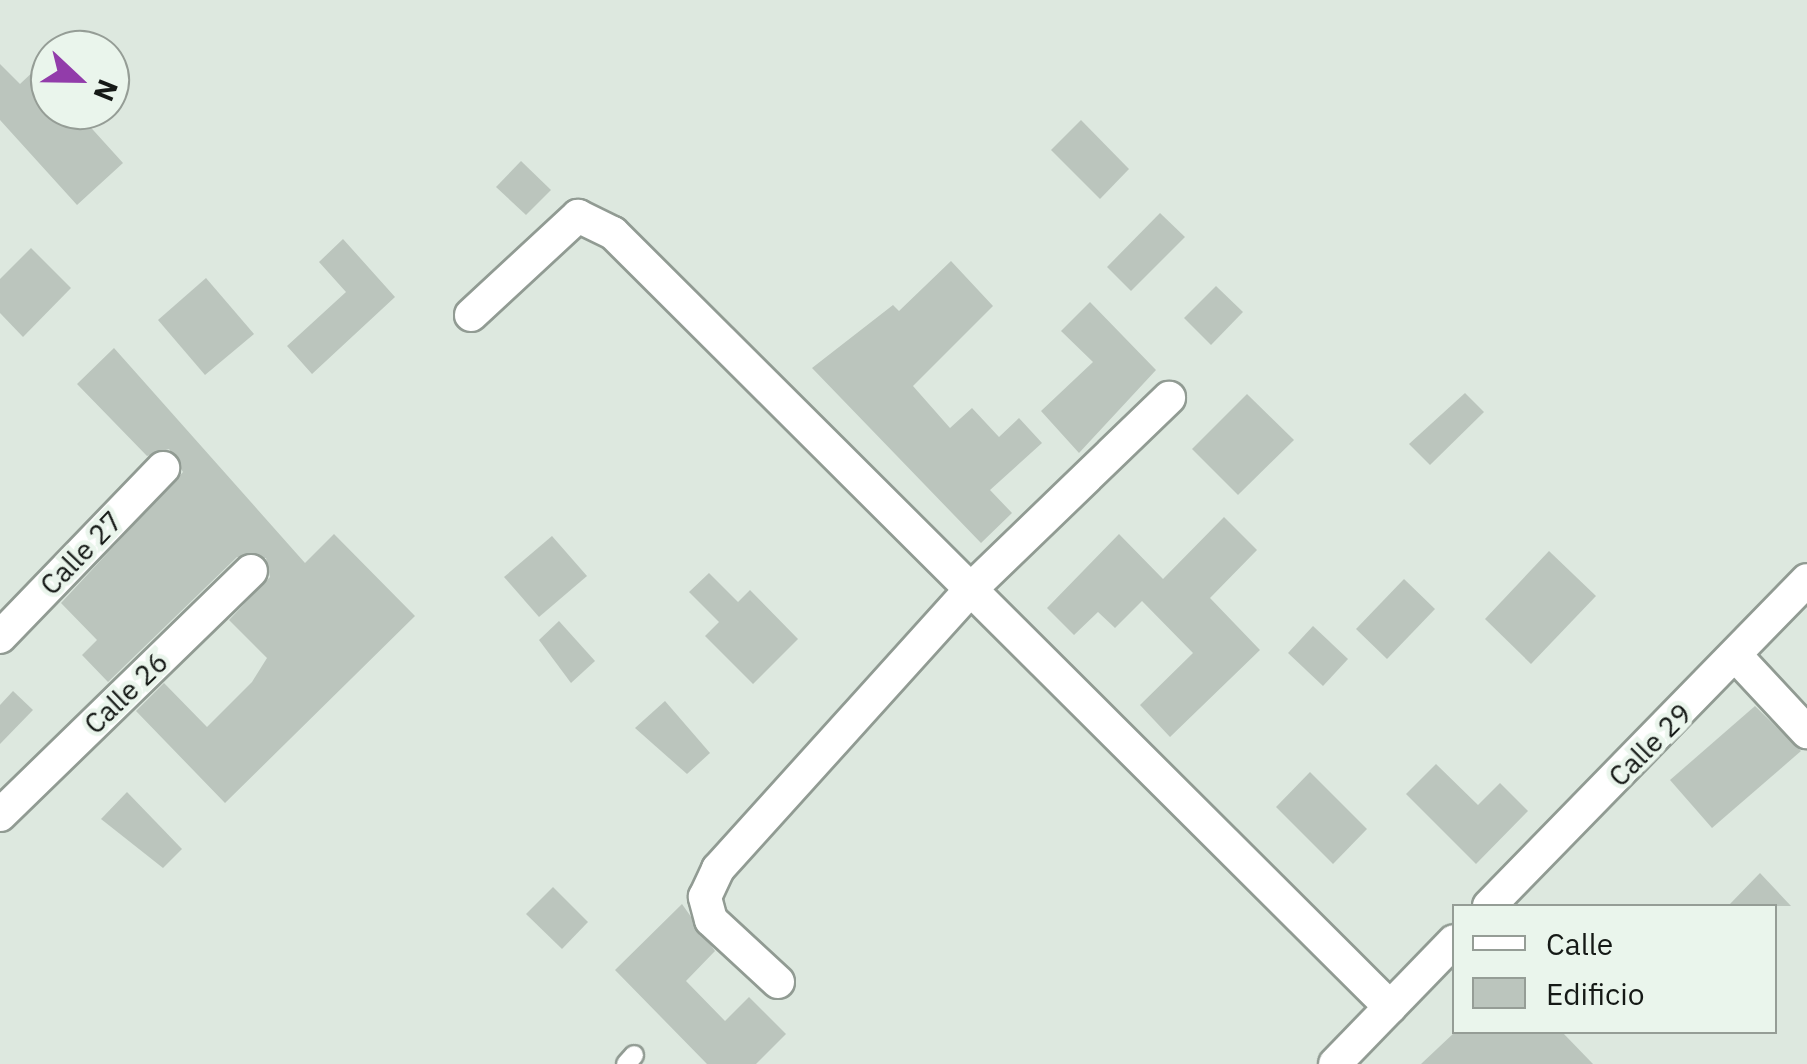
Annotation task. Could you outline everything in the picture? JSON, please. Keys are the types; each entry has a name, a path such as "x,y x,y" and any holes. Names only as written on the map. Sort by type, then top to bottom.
{"street":[{"path":"471,315 578,216 613,233 1390,1007"},
{"path":"778,982 711,920 711,883 972,588 1169,398"},
{"name":"Calle 27","path":"0,636 162,468"},
{"name":"Calle 26","path":"0,815 251,571"},
{"name":"Calle 29","path":"1491,904 1737,657 1807,580"},
{"path":"1737,657 1807,732"},
{"path":"1353,1056 1390,1007 1452,944"}],"building":[{"path":"0,64 20,84 30,75 30,130 93,130 123,163 77,205 0,120"},
{"path":"1081,120 1129,169 1100,199 1051,150"},
{"path":"521,161 551,190 526,215 496,187"},
{"path":"1160,213 1185,237 1131,291 1107,267"},
{"path":"343,239 395,297 312,374 287,346 346,292 319,262"},
{"path":"31,248 71,288 23,337 0,313 0,279"},
{"path":"951,261 993,306 913,386 950,428 972,408 999,437 1019,418 1042,443 990,490 1012,513 981,543 812,368 893,305 899,311"},
{"path":"206,278 254,334 205,375 158,320"},
{"path":"1216,286 1243,312 1211,345 1184,318"},
{"path":"1090,302 1156,370 1079,453 1041,411 1093,362 1061,331"},
{"path":"114,348 305,563 334,534 415,616 225,803 136,711 164,683 207,727 252,682 267,658 229,620 270,577 266,558 237,557 108,682 82,655 97,640 61,603 183,472 169,449 147,456 77,384"},
{"path":"1465,393 1484,412 1430,465 1409,444"},
{"path":"1247,394 1294,440 1238,495 1192,449"},
{"path":"1224,517 1257,550 1210,598 1260,650 1170,737 1140,705 1193,653 1142,601 1115,628 1098,612 1074,635 1047,608 1119,534 1163,579"},
{"path":"552,536 587,576 539,617 504,577"},
{"path":"1549,551 1596,596 1531,664 1485,619"},
{"path":"709,573 738,602 750,590 798,639 753,684 705,636 719,622 689,592"},
{"path":"1404,579 1435,609 1387,659 1356,629"},
{"path":"559,621 595,661 571,683 539,640"},
{"path":"1313,626 1348,659 1323,686 1288,653"},
{"path":"13,691 33,710 0,744 0,705"},
{"path":"665,701 710,753 687,774 635,728"},
{"path":"1755,706 1801,751 1712,828 1670,780"},
{"path":"1436,764 1478,805 1500,783 1528,811 1476,864 1406,794"},
{"path":"1310,772 1367,829 1333,864 1276,807"},
{"path":"127,792 182,849 163,868 101,819"},
{"path":"1760,873 1791,906 1777,904 1730,904"},
{"path":"553,887 588,922 562,949 526,914"},
{"path":"682,904 715,951 686,981 725,1021 749,997 786,1034 756,1064 707,1064 615,970"},
{"path":"1453,1034 1564,1034 1593,1064 1421,1064"}]}
